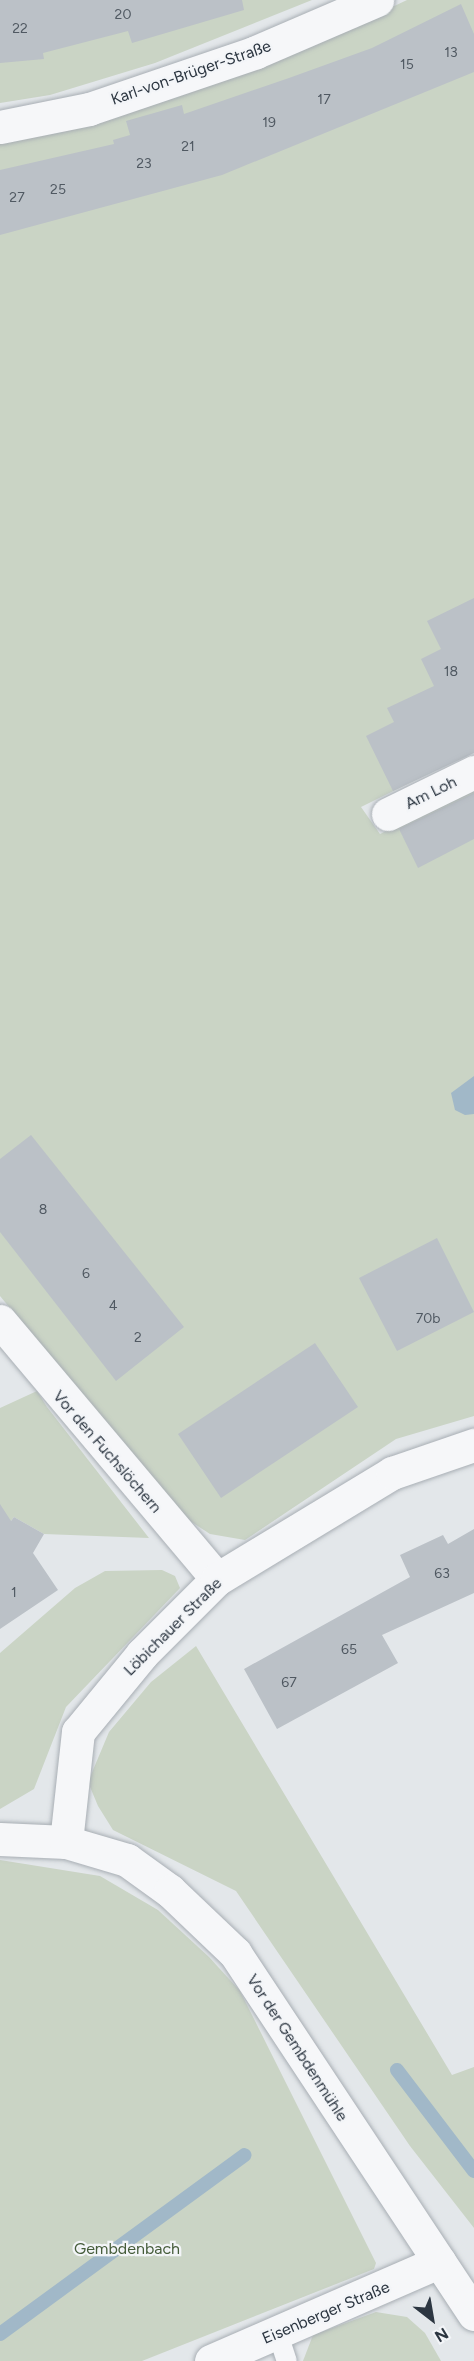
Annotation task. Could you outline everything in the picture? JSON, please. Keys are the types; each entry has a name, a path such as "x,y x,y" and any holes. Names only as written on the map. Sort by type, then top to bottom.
{"street":[{"name":"Karl-von-Brüger-Straße","path":"0,127 89,109 256,52 377,0"},
{"name":"Am Loh","path":"388,814 474,772"},
{"name":"Vor den Fuchslöchern","path":"0,1321 217,1579"},
{"name":"Löbichauer Straße","path":"66,1842 78,1732 142,1654 217,1579 392,1473 474,1445"},
{"path":"0,1839 66,1842"},
{"name":"Vor der Gembdenmühle","path":"66,1842 127,1860 170,1891 235,1953 474,2314"},
{"name":"Eisenberger Straße","path":"211,2361 283,2347 439,2262"}],"green space":[{"path":"0,0 312,0 155,63 50,95 0,103"},
{"path":"407,0 474,0 474,751 361,807 380,834 474,788 474,1416 396,1439 245,1540 210,1534 184,1517 0,1296 0,141 348,28"},
{"path":"37,1391 149,1538 44,1534 14,1517 0,1535 0,1408"},
{"path":"162,1570 175,1576 180,1588 66,1707 34,1789 0,1809 0,1653 75,1588 105,1571"},
{"path":"196,1646 452,2075 474,2067 474,2228 410,2146 236,1891 113,1830 98,1806 88,1782 109,1732 151,1682"},
{"path":"0,1860 100,1876 158,1910 209,1957 240,1991 376,2263 374,2269 142,2361 0,2361"},
{"path":"376,2312 407,2317 425,2333 441,2361 303,2361 313,2335"}],"water":[{"path":"474,1076 474,1114 465,1115 455,1110 451,1093"}],"building":[{"path":"0,0 242,0 244,10 132,43 128,31 43,53 44,59 0,63"},
{"path":"461,4 474,34 474,72 222,175 0,235 0,170 114,144 113,140 130,135 126,121 182,105 184,114 289,78 372,48"},
{"path":"474,598 474,753 393,791 366,736 394,722 387,708 434,686 421,659 441,649 427,621"},
{"path":"474,793 474,839 418,868 399,829"},
{"path":"31,1135 184,1327 116,1381 0,1232 0,1159"},
{"path":"437,1238 474,1312 397,1351 359,1278"},
{"path":"315,1343 358,1407 221,1498 178,1434"},
{"path":"0,1504 11,1521 14,1517 44,1534 33,1553 58,1590 0,1629"},
{"path":"474,1529 474,1593 382,1635 398,1663 277,1729 244,1669 410,1577 400,1555 443,1535 448,1544"}],"waterway":[{"name":"Gembdenbach","path":"397,2070 474,2171"},
{"name":"Gembdenbach","path":"0,2334 245,2155"}]}
